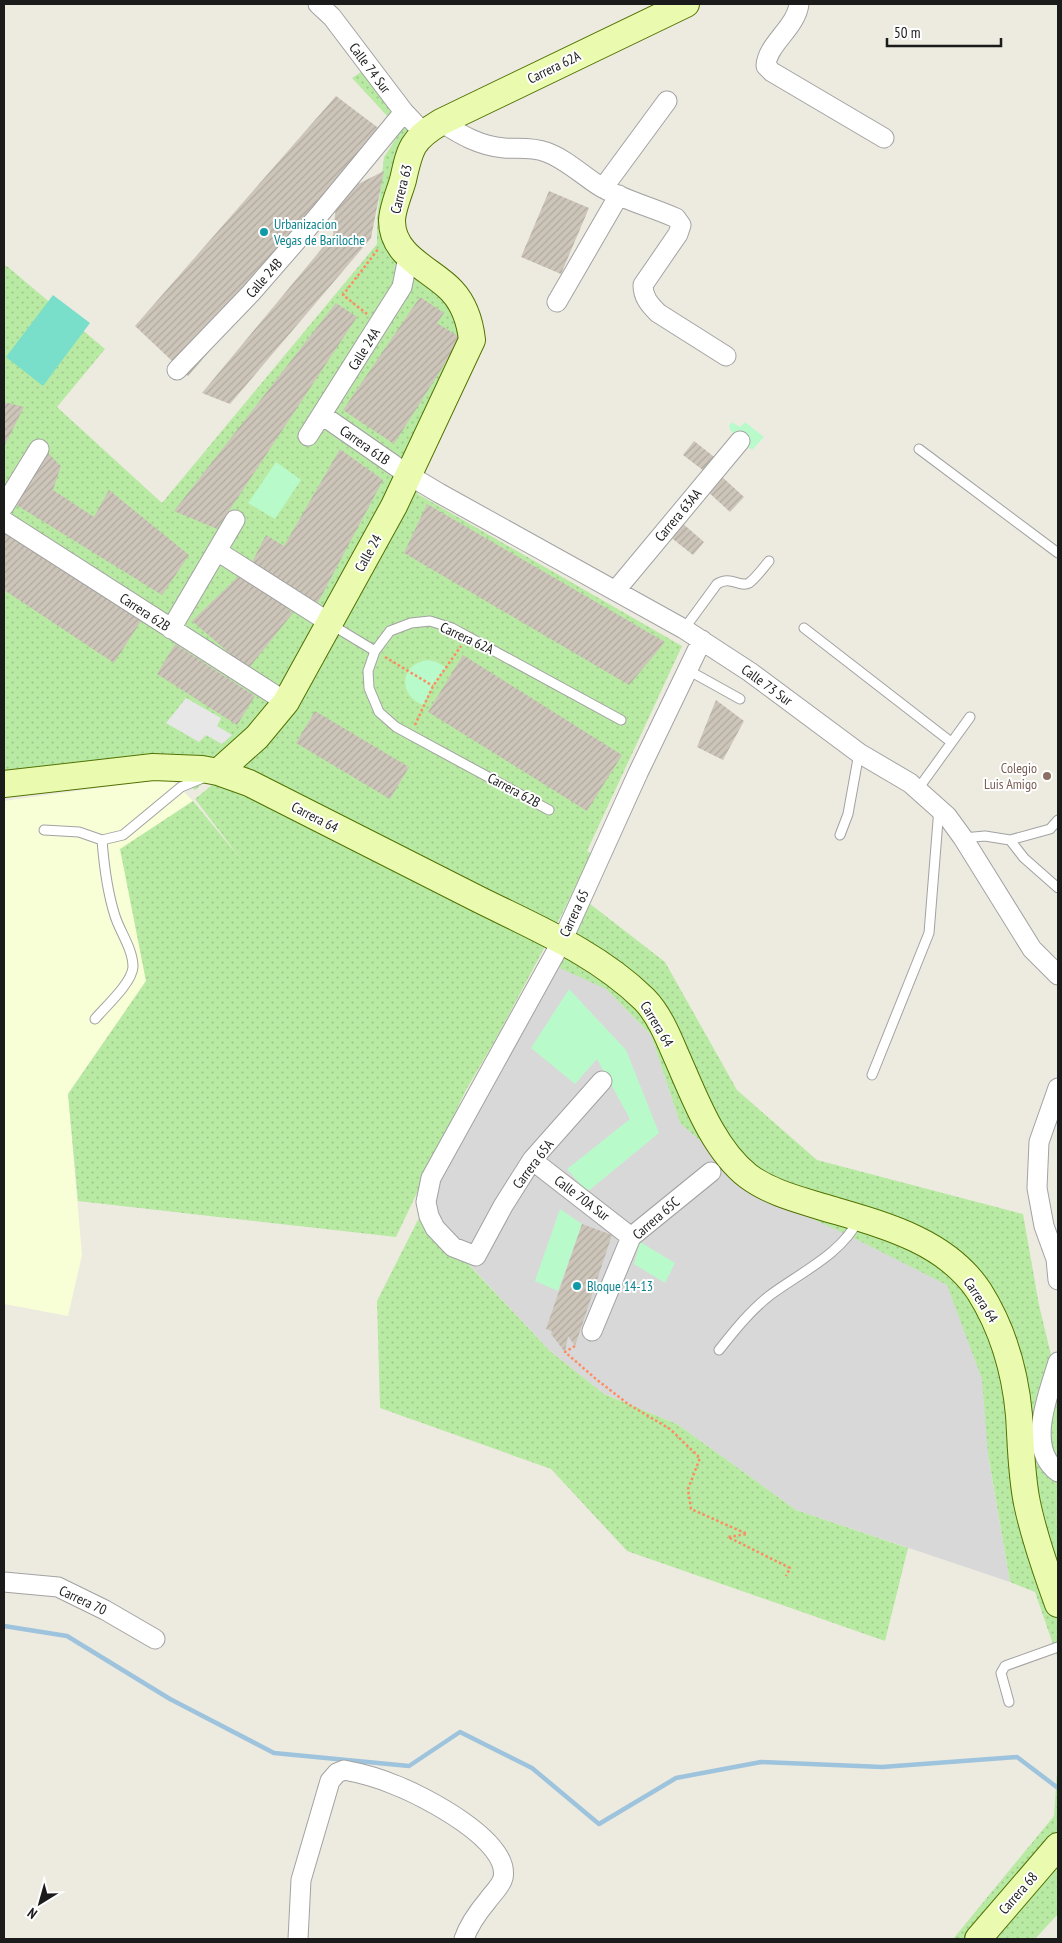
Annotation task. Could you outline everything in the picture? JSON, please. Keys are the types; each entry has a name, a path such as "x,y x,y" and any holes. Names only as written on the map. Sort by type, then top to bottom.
{"street":[{"name":"Calle 74 Sur","path":"318,4 332,17 404,112 432,127 487,145 504,148 527,148 546,152 562,160 611,192 676,218 681,225 678,234 642,285 643,293 650,305 658,313 726,356"},
{"name":"Carrera 62A","path":"432,127 686,4"},
{"path":"799,4 792,22 766,58 766,66 772,72 884,138"},
{"path":"558,302 611,192 667,100"},
{"name":"Calle 24B","path":"177,370 251,293 319,215 404,112"},
{"name":"Carrera 63","path":"432,127 416,141 408,160 392,221 397,240 408,257 452,291 465,310"},
{"name":"Calle 24A","path":"308,436 402,287 408,257"},
{"name":"Calle 24","path":"218,772 257,737 286,702 394,506 407,474 472,340 471,324 465,310"},
{"name":"Carrera 61B","path":"322,415 407,474"},
{"name":"Carrera 63AA","path":"616,590 740,441"},
{"path":"4,506 39,449"},
{"name":"Calle 73 Sur","path":"407,474 702,640 750,672 859,753 918,789 939,808 963,838 1032,949 1058,975"},
{"name":"Carrera 62B","path":"4,520 286,702"},
{"path":"171,629 235,520"},
{"path":"217,551 330,623"},
{"name":"Carrera 65","path":"476,1256 453,1247 435,1228 429,1216 426,1202 431,1178 562,941 686,669 702,640"},
{"name":"Carrera 64","path":"4,784 153,767 187,767 218,772 248,783 562,941 621,977 647,1002 665,1031 692,1091 720,1146 748,1176 783,1196 859,1218 908,1235 934,1248 957,1265 978,1290 999,1328 1011,1365 1019,1414 1022,1466 1027,1503 1044,1567 1058,1604"},
{"name":"Carrera 65A","path":"476,1256 503,1206 532,1160 602,1081"},
{"path":"1058,1088 1039,1142 1037,1188 1044,1226 1056,1259 1058,1280"},
{"name":"Calle 70A Sur","path":"532,1160 631,1236"},
{"name":"Carrera 65C","path":"592,1331 631,1236 711,1172"},
{"path":"1058,1362 1044,1411 1041,1439 1042,1450 1052,1467 1058,1472"},
{"name":"Carrera 70","path":"4,1582 58,1587 105,1610 155,1639"},
{"path":"298,1939 301,1880 330,1781 337,1773 344,1770 395,1785 451,1813 473,1829 498,1854 503,1870 503,1878 500,1885 474,1918 464,1939"},
{"name":"Carrera 68","path":"978,1939 1058,1846"}],"lane":[{"path":"919,449 1058,553"},
{"path":"684,629 716,584 722,580 742,584 748,583 769,561"},
{"name":"Carrera 62A","path":"375,651 390,631 411,623 430,621 452,628 621,720"},
{"path":"330,623 375,651"},
{"path":"804,628 951,742"},
{"name":"Carrera 62B","path":"375,651 368,671 369,688 379,712 396,727 549,810"},
{"path":"686,669 740,699"},
{"path":"918,789 970,716"},
{"path":"840,835 848,814 859,753"},
{"path":"44,830 79,832 102,840 123,835 181,787 218,772"},
{"path":"872,1075 929,933 939,808"},
{"path":"963,838 985,836 1010,840 1050,829 1058,820"},
{"path":"95,1019 128,981 133,967 129,948 115,916 105,874 102,840"},
{"path":"1010,840 1024,858 1058,888"},
{"path":"719,1350 736,1327 767,1298 840,1246 850,1234 859,1218"},
{"path":"1009,1702 1001,1673 1002,1669 1005,1666 1058,1647"}],"path":[{"path":"411,735 417,717 433,686 468,637"},
{"path":"386,658 433,686"},
{"path":"575,1346 565,1352 628,1404 670,1428 700,1458 688,1488 691,1509 747,1534 728,1537 790,1568 786,1576"}],"shaded area":[{"path":"53,295 90,323 43,386 6,357"},
{"path":"732,422 740,427 745,422 764,437 752,450 732,433 729,426"},
{"path":"276,462 301,480 275,519 248,503"},
{"path":"428,660 446,667 423,705 409,694 405,680 407,673 412,667 419,662"},
{"path":"186,698 221,718 217,726 232,735 222,744 206,735 199,742 166,723"},
{"path":"170,778 193,801 121,849 146,981 68,1094 82,1255 68,1316 4,1304 4,801"},
{"path":"562,941 651,1035 680,1123 934,1248 1003,1374 988,1455 1010,1582 796,1510 677,1424 604,1394 550,1351 435,1228 434,1174"},
{"path":"569,989 626,1050 659,1133 587,1192 567,1169 630,1119 597,1059 575,1084 531,1048"},
{"path":"560,1209 582,1224 558,1291 535,1281"},
{"path":"640,1242 675,1263 665,1283 634,1264"}],"green space":[{"path":"361,72 417,134 389,225 445,300 456,321 464,351 406,453 418,494 682,646 587,851 591,853 560,918 498,1035 466,1090 396,1237 78,1201 68,1094 146,981 120,849 193,801 240,858 195,799 223,776 238,755 195,790 170,771 4,793 4,265 105,349 57,407 162,503 377,244 377,219 384,157 401,131 352,78"},
{"path":"576,893 665,962 737,1090 817,1160 1023,1214 1039,1305 1058,1384 1058,1659 1035,1592 1010,1582 988,1454 982,1379 947,1285 852,1237 765,1197 680,1123 651,1035 606,989 542,960"},
{"path":"422,1212 437,1244 456,1251 550,1351 604,1394 677,1424 796,1510 908,1548 885,1641 627,1551 551,1469 380,1408 377,1301"},
{"path":"1058,1758 1058,1914 1035,1939 953,1939 1054,1816"}],"building":[{"name":"Urbanizacion Vegas de Bariloche","path":"336,96 393,139 352,187 384,171 371,238 230,404 202,393 333,235 336,205 188,376 135,326"},
{"path":"549,191 589,208 561,274 521,257"},
{"path":"420,297 444,313 437,323 461,338 394,444 343,410"},
{"path":"336,303 357,317 217,529 174,511"},
{"path":"4,402 24,407 4,447"},
{"path":"694,441 718,460 708,474 683,455"},
{"path":"340,449 383,480 315,608 251,564 266,535 284,546"},
{"path":"47,452 61,466 53,490 94,517 109,490 189,555 162,595 10,501"},
{"path":"720,475 744,497 730,512 706,490"},
{"path":"427,504 665,642 629,685 404,553"},
{"path":"681,522 704,542 693,555 669,536"},
{"path":"4,525 145,615 114,663 4,590"},
{"path":"243,572 293,613 248,669 192,621"},
{"path":"175,644 255,696 237,725 157,674"},
{"path":"463,655 622,755 587,811 428,712"},
{"path":"716,700 744,721 723,760 697,747"},
{"path":"315,711 409,767 390,799 296,743"},
{"name":"Bloque 14-13","path":"582,1224 612,1235 575,1346 568,1336 565,1352 551,1334 552,1331 546,1329"}],"waterway":[{"path":"4,1626 67,1636 170,1699 274,1753 409,1766 460,1732 532,1768 599,1824 676,1778 761,1762 882,1767 1017,1757 1058,1788"}],"place":[{"name":"Urbanizacion Vegas de Bariloche","path":"264,232"},
{"name":"Colegio Luis Amigo","path":"1047,776"},
{"name":"Bloque 14-13","path":"577,1286"}]}
